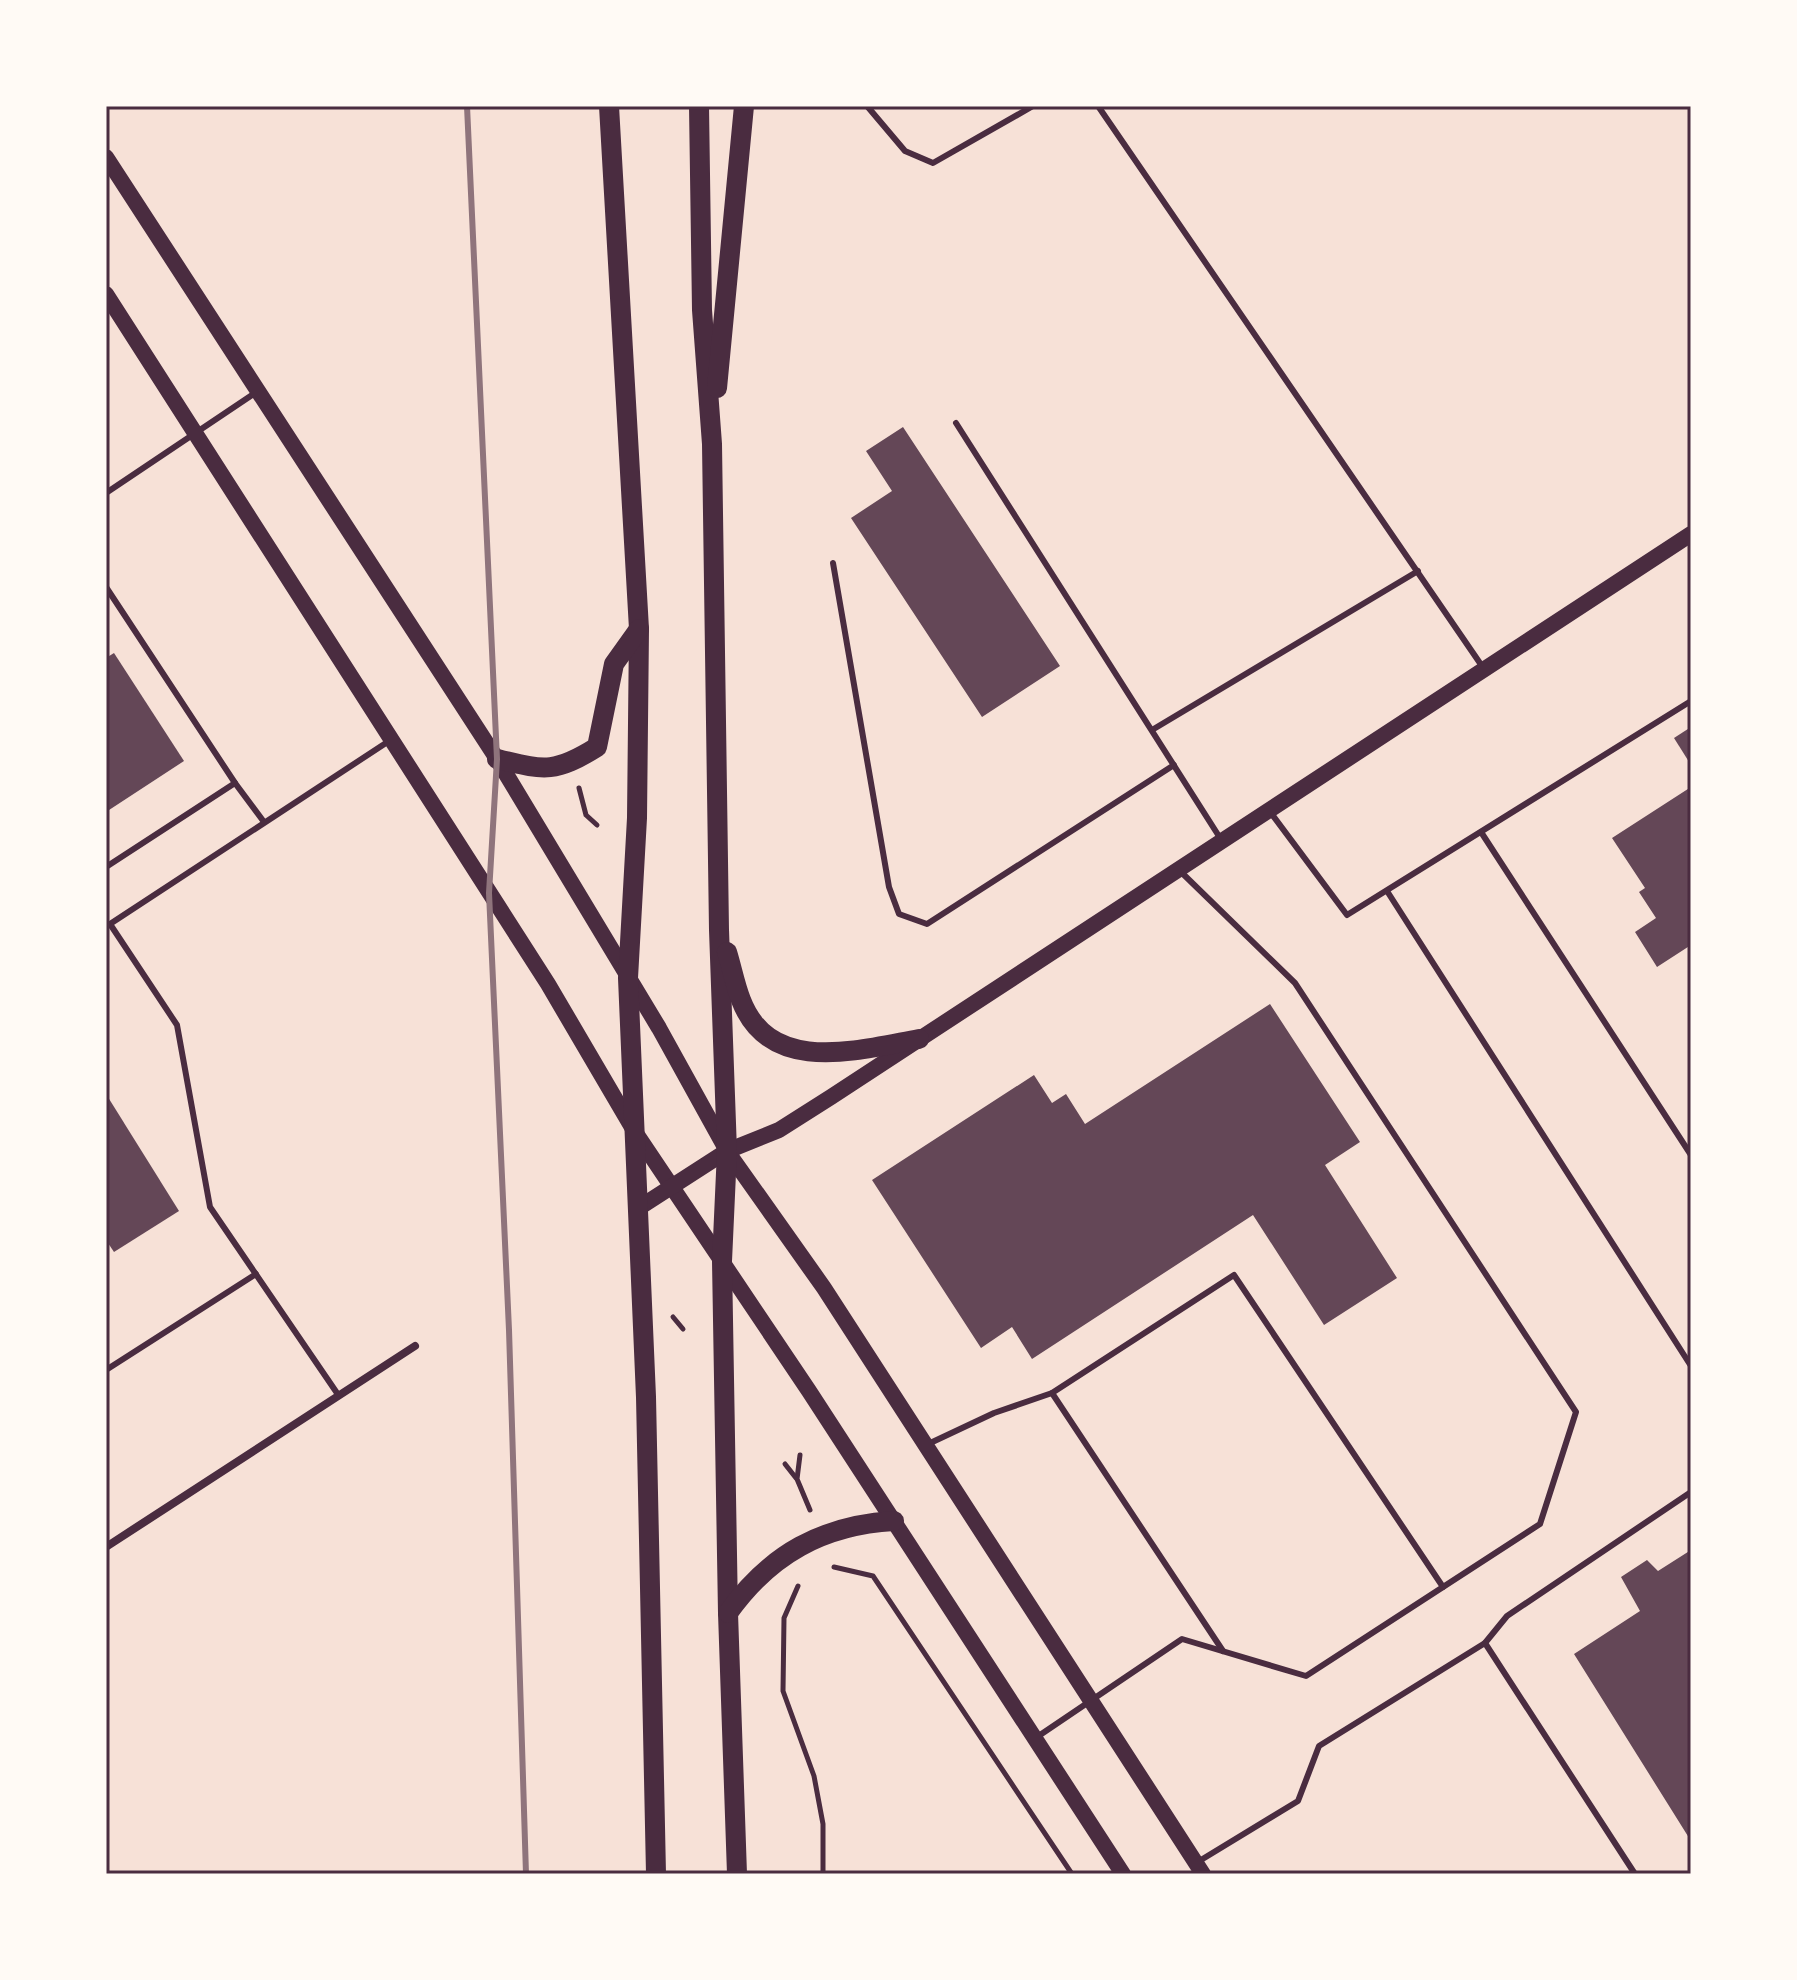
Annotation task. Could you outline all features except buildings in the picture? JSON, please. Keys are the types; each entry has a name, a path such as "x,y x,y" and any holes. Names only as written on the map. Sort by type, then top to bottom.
{"main road":[{"path":"609,106 639,629 637,818 628,978 646,1397 656,1874"},
{"path":"699,106 702,310 712,444 719,930 727,1151 722,1261 728,1613 737,1874"},
{"path":"712,444 744,106"},
{"path":"106,157 497,759 727,1151 824,1288 1200,1869"},
{"path":"106,294 548,984 633,1129 894,1521 1123,1874"},
{"path":"637,1209 727,1151 779,1130 1691,534"},
{"path":"497,759 544,770 573,762 597,747 614,664 639,629"},
{"path":"719,930 742,1003 758,1027 781,1047 812,1053 846,1052 919,1039"},
{"path":"728,1613 764,1570 810,1539 866,1523 894,1521"}],"street":[{"path":"106,1547 415,1346"}],"lane":[{"path":"867,106 905,151 933,163 1033,106"},
{"path":"1098,106 1484,669"},
{"path":"106,493 258,391"},
{"path":"956,423 1222,841"},
{"path":"833,563 889,887 899,914 927,924 1174,765"},
{"path":"1152,730 1418,571"},
{"path":"106,587 264,822"},
{"path":"1269,810 1347,915 1691,701"},
{"path":"339,1396 210,1207 177,1025 110,924 391,739"},
{"path":"106,867 235,783"},
{"path":"1481,832 1691,1155"},
{"path":"1035,1739 1182,1639 1306,1676 1540,1524 1576,1412 1295,983 1178,869"},
{"path":"1387,891 1691,1366"},
{"path":"106,1370 256,1274"},
{"path":"925,1445 994,1413 1052,1393 1234,1275 1443,1587"},
{"path":"1052,1393 1223,1651"},
{"path":"1200,1869 1298,1801 1319,1746 1485,1643 1507,1616 1691,1492"},
{"path":"1485,1643 1635,1874"}],"path":[{"path":"579,788 590,818 597,825"},
{"path":"589,829 590,818"},
{"path":"672,1315 683,1329"},
{"path":"797,1479 800,1455"},
{"path":"785,1464 797,1479 810,1511"},
{"path":"821,1571 837,1566 873,1576 1072,1874"},
{"path":"803,1582 795,1589 784,1618 783,1691 814,1776 823,1824 823,1874"}],"railway":[{"path":"467,106 497,759 489,893 509,1330 526,1874"}]}
